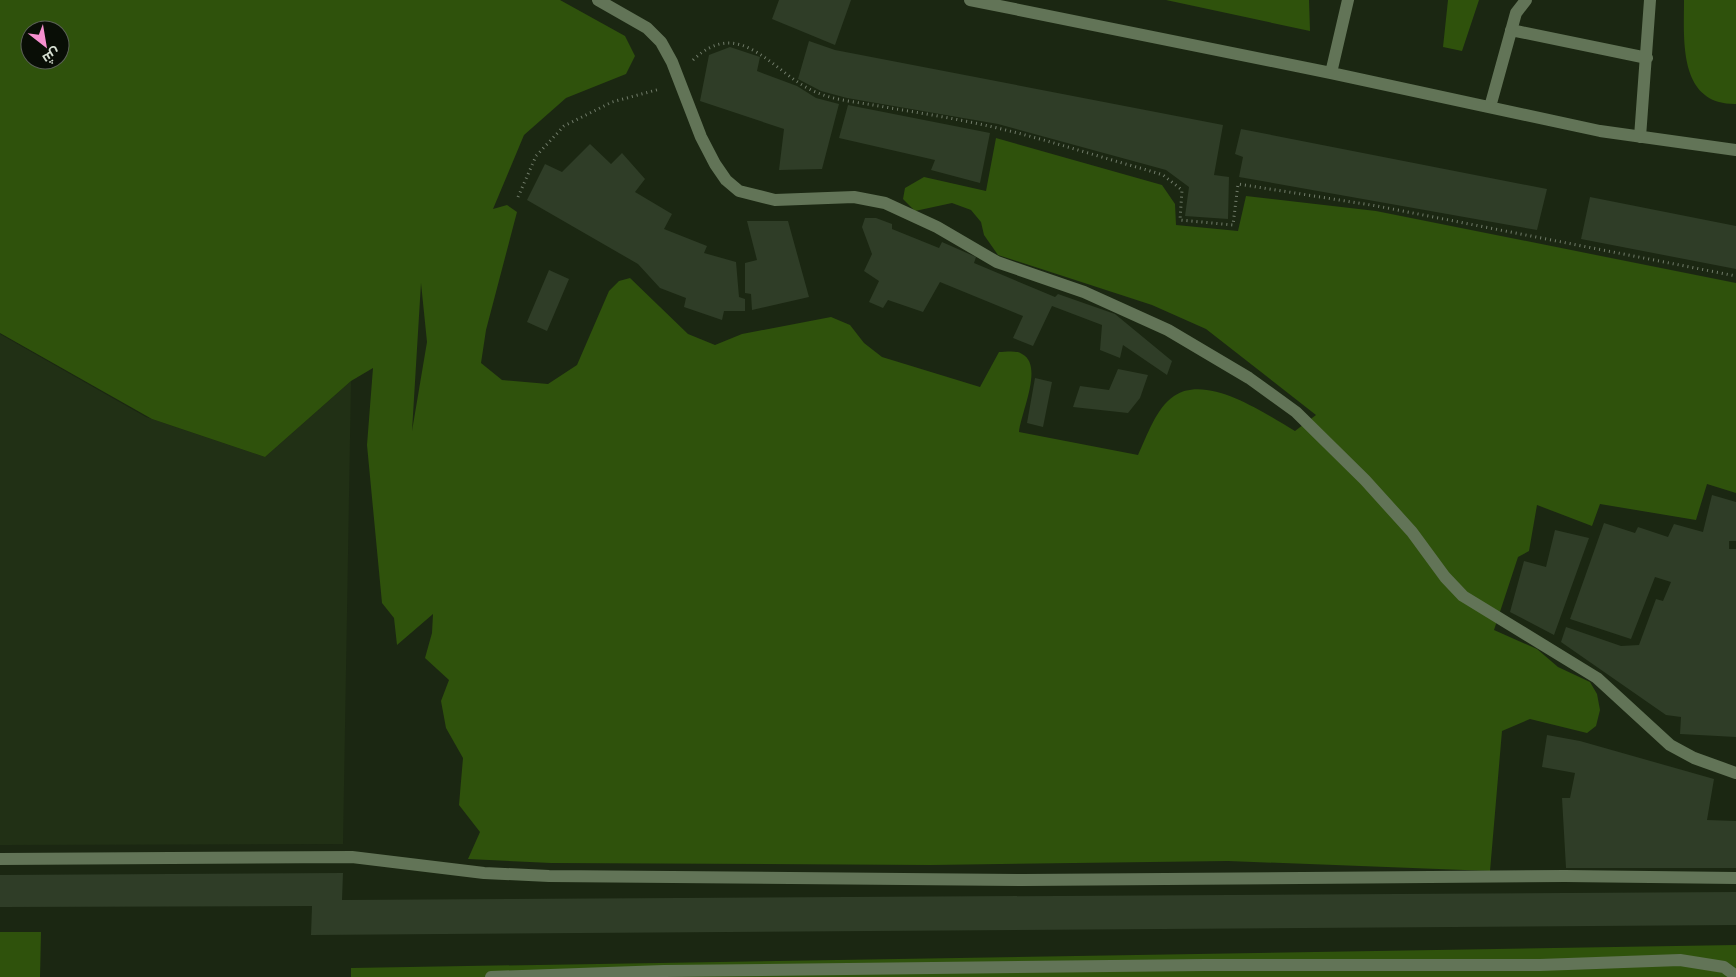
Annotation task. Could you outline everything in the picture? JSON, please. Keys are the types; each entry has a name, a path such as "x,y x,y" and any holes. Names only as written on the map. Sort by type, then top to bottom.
{"street":[{"path":"598,0 646,28 661,42 677,76 701,137 715,164 726,180 739,191 775,200 847,197 885,203 937,227 997,262 1084,292 1168,330 1249,378 1296,412 1365,480 1412,532 1445,577 1463,596 1597,678 1670,745 1694,758 1736,773"},
{"path":"970,0 1331,72 1600,131 1736,150"},
{"path":"1331,72 1348,0"},
{"path":"1490,107 1516,13 1526,0"},
{"path":"1640,137 1650,0"},
{"path":"1511,30 1647,58"},
{"path":"0,859 352,857 484,873 559,876 1013,880 1555,876 1736,878"},
{"path":"491,977 654,971 1196,965 1540,965 1680,960 1724,967 1736,976"}],"path":[{"path":"518,197 536,156 564,126 612,102 658,91 706,49 719,43 732,43 765,56 794,80 817,93 992,127 1162,176 1182,190 1180,220 1233,224 1238,184 1377,206 1736,276"}],"shaded area":[{"path":"0,334 146,417 265,457 351,381 343,844 0,845"}],"green space":[{"path":"0,0 560,0 625,36 635,56 626,74 566,98 524,135 493,209 507,205 517,212 486,330 481,363 502,380 548,384 577,365 609,291 619,281 630,278 688,334 715,345 742,334 831,317 850,325 864,343 882,357 980,387 999,352 1020,353 1028,360 1031,368 1031,378 1030,390 1019,432 1138,455 1157,415 1168,401 1187,390 1203,389 1236,398 1295,431 1316,415 1206,329 1152,305 998,255 984,235 981,222 971,210 952,203 915,211 903,199 905,188 924,177 986,191 996,138 1162,185 1175,204 1176,225 1238,231 1246,196 1376,211 1736,283 1736,493 1707,484 1696,520 1600,504 1592,526 1537,505 1529,551 1518,557 1494,630 1537,649 1558,667 1590,682 1597,694 1600,710 1596,726 1587,733 1530,719 1502,731 1490,871 1228,861 931,865 551,863 468,859 480,832 459,805 463,758 446,728 441,701 449,680 425,658 432,633 433,614 397,645 394,618 382,603 367,445 373,368 351,381 265,457 152,419 0,333","holes":["421,283 427,342 412,431"]},
{"path":"1166,0 1309,0 1310,31"},
{"path":"1448,0 1479,0 1462,51 1443,47"},
{"path":"1684,0 1736,0 1736,104 1717,101 1703,94 1694,82 1688,67 1685,51"},
{"path":"0,932 41,932 40,977 0,977"},
{"path":"1736,945 1736,977 351,977 351,968"}],"building":[{"path":"779,0 851,0 835,45 772,19"},
{"path":"809,41 835,50 1223,125 1214,175 1229,177 1228,219 1185,216 1189,187 1166,170 998,124 847,98 821,91 798,79"},
{"path":"730,47 760,57 757,71 797,86 816,98 839,104 822,169 779,170 784,129 700,101 709,55"},
{"path":"848,105 990,133 980,183 931,170 935,160 839,138"},
{"path":"1241,129 1547,189 1537,230 1239,177 1243,157 1235,154"},
{"path":"590,144 611,164 622,153 645,179 635,192 672,214 664,229 707,246 704,253 736,262 739,297 745,299 745,311 724,311 722,320 684,307 686,298 660,288 638,264 527,200 545,164 562,172"},
{"path":"1590,197 1736,226 1736,269 1581,239"},
{"path":"865,218 876,218 892,224 892,229 939,248 942,242 976,257 974,263 1055,297 1058,294 1115,314 1172,361 1167,375 1123,345 1120,358 1100,350 1102,325 1052,306 1033,346 1013,338 1023,316 940,282 923,312 888,300 883,308 869,302 879,281 864,271 872,254 862,227"},
{"path":"747,221 788,221 809,297 752,310 751,294 745,293 745,263 757,260"},
{"path":"549,270 569,279 547,331 527,322"},
{"path":"1118,369 1148,375 1140,398 1128,413 1073,407 1080,386 1109,390"},
{"path":"1035,378 1052,382 1043,427 1027,423"},
{"path":"1712,495 1736,502 1736,541 1729,541 1729,549 1736,549 1736,737 1680,734 1681,717 1666,715 1561,642 1566,627 1621,646 1639,645 1656,599 1663,601 1671,582 1655,577 1631,639 1570,619 1604,523 1635,533 1638,527 1668,537 1674,524 1703,532"},
{"path":"1555,530 1589,538 1554,635 1510,612 1524,561 1546,567"},
{"path":"1547,735 1580,741 1714,779 1707,820 1736,821 1736,868 1566,868 1562,798 1570,798 1575,773 1542,767"},
{"path":"343,873 342,900 1736,892 1736,925 311,935 312,906 0,907 0,875"}]}
